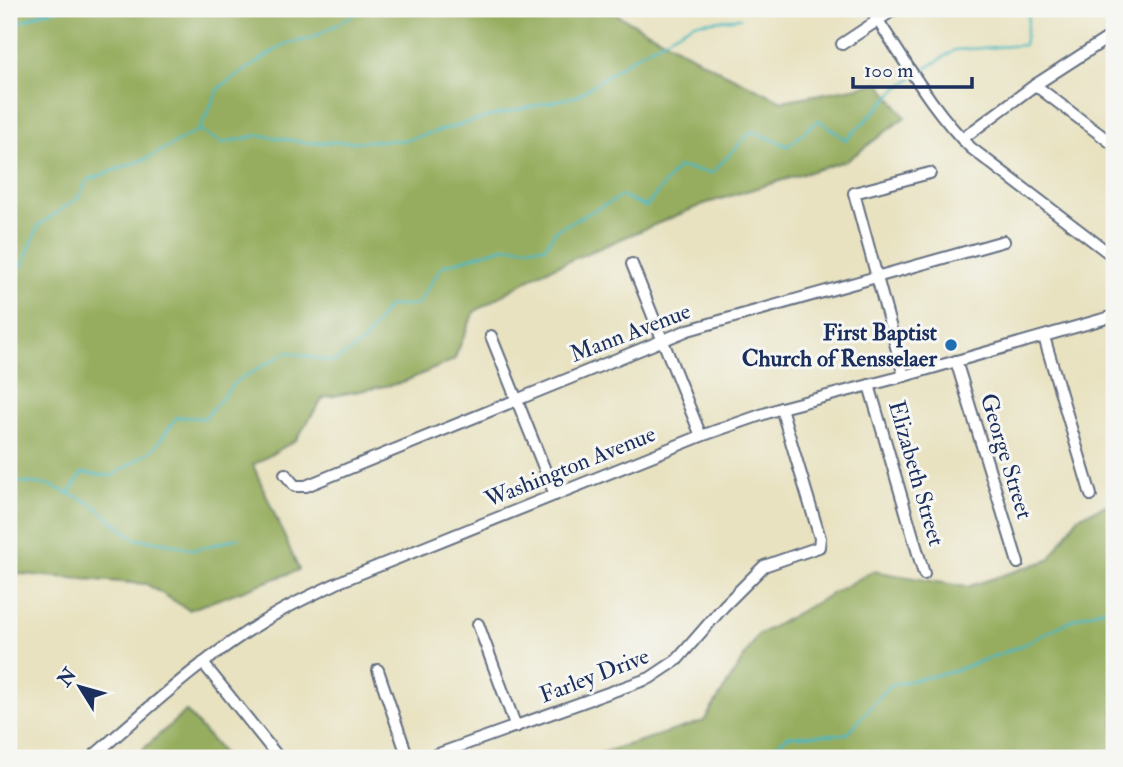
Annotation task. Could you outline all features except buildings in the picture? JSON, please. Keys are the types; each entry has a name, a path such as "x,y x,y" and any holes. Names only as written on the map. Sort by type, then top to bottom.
{"street":[{"path":"870,9 916,81 962,139 1114,257"},
{"path":"842,44 895,9"},
{"path":"962,139 1035,85 1114,34"},
{"path":"1035,85 1114,145"},
{"path":"904,376 854,193 930,173"},
{"name":"Mann Avenue","path":"285,474 295,486 306,486 688,330 1004,241"},
{"path":"632,264 701,436"},
{"name":"Washington Avenue","path":"91,758 203,663 266,619 313,594 701,436 781,408 1114,316"},
{"path":"491,336 555,495"},
{"path":"1044,337 1091,495"},
{"name":"George Street","path":"956,361 1018,562"},
{"name":"Elizabeth Street","path":"869,385 924,574"},
{"name":"Farley Drive","path":"427,758 650,678 677,660 724,606 764,566 819,547 820,538 781,408"},
{"path":"478,624 516,727"},
{"path":"203,663 279,758"},
{"path":"378,670 408,758"}],"green space":[{"path":"9,9 607,9 718,70 782,101 880,83 905,117 848,160 704,204 540,273 474,312 454,360 401,383 323,398 296,440 253,465 299,570 189,610 146,584 9,573"},
{"path":"1114,502 1114,758 586,758 704,721 758,635 873,571 967,587 1049,560 1078,517"},
{"path":"186,711 227,758 133,758"}],"waterway":[{"path":"9,27 59,9"},
{"path":"9,273 23,265 38,226 78,198 88,180 148,158 199,130 220,87 285,44 310,39 365,9"},
{"path":"917,74 955,50 1024,45 1029,15 1043,9"},
{"path":"199,130 222,143 260,135 308,143 406,140 577,96 634,57 694,23 740,18"},
{"path":"69,494 82,473 112,476 154,449 177,417 205,418 235,382 287,352 334,362 364,342 388,306 417,305 442,266 505,247 545,247 556,230 622,196 646,207 678,167 712,173 752,131 788,146 819,120 846,140 898,88 912,78"},
{"path":"9,481 49,485 91,503 135,539 164,542 194,550 238,538"},
{"path":"759,758 788,736 847,734 890,685 951,672 1019,647 1078,617 1114,606"}],"place":[{"name":"First Baptist Church of Rensselaer","path":"951,345"}]}
